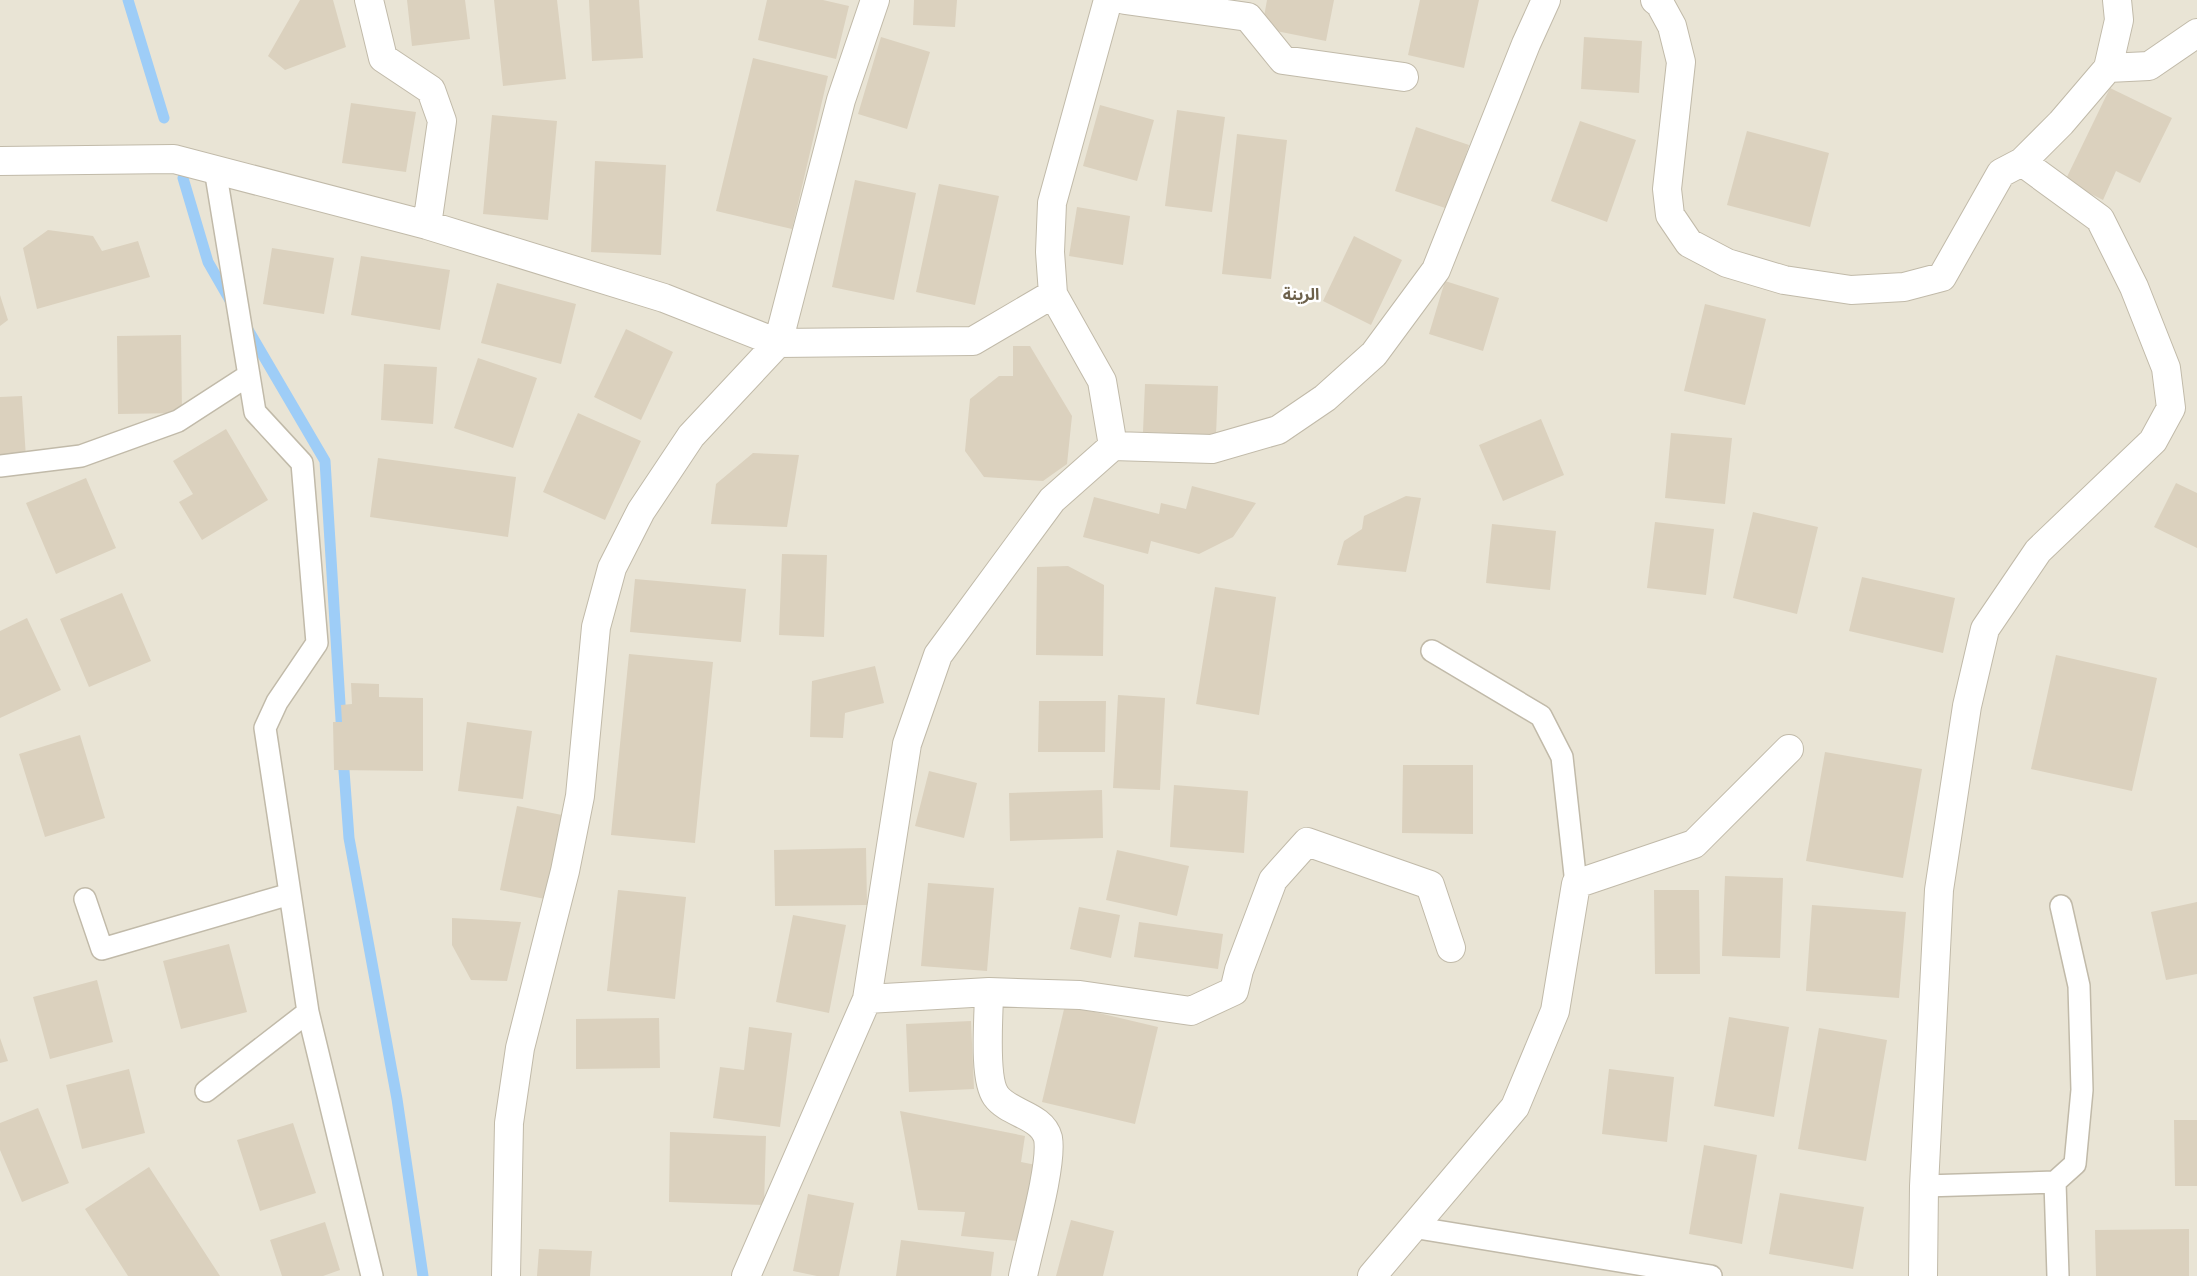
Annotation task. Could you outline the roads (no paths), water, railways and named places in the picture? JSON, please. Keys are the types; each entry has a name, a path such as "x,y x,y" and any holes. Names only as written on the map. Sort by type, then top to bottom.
{"street":[{"path":"369,0 383,58 431,90 442,121 426,225"},
{"path":"506,1276 509,1123 520,1048 565,871 580,796 596,627 612,568 642,511 691,436 778,343 841,100 874,0"},
{"path":"1108,0 1052,203 1050,252 1053,294 1102,381 1113,446"},
{"path":"1125,0 1248,17 1283,60 1404,77"},
{"path":"746,1276 867,999 907,744 938,656 1052,500 1113,446 1212,449 1278,430 1325,398 1374,354 1436,270 1526,44 1546,0"},
{"path":"1655,0 1660,4 1672,26 1681,62 1668,189 1670,215 1689,242 1727,263 1784,280 1851,290 1904,287 1942,277 2001,173 2022,162 2061,123 2108,68 2119,20 2117,0"},
{"path":"2108,68 2149,66 2197,33"},
{"path":"0,160 174,159 426,225 664,298 778,343 973,341 1053,294"},
{"path":"1922,1276 1924,1186 1939,890 1967,706 1985,628 2038,551 2153,442 2171,408 2166,368 2134,287 2100,219 2022,162"},
{"path":"1372,1276 1515,1107 1555,1011 1576,884 1694,844 1789,749"},
{"path":"867,999 989,992 1080,995 1191,1011 1234,992 1239,970 1273,880 1307,842 1430,885 1451,948"},
{"path":"989,992 989,1078 996,1096 1008,1109 1028,1116 1038,1124 1048,1137 1048,1161 1023,1276"}],"lane":[{"path":"215,169 256,412 302,463 317,643 277,702 265,728 308,1012 372,1276"},
{"path":"0,466 81,456 178,421 249,375"},
{"path":"1432,651 1541,716 1562,757 1576,884"},
{"path":"85,899 102,950 290,894"},
{"path":"1924,1186 2055,1182 2075,1164 2082,1090 2079,986 2061,906"},
{"path":"206,1092 308,1012"},
{"path":"2055,1182 2058,1276"},
{"path":"1412,1227 1711,1276"}],"waterway":[{"path":"128,0 164,118"},
{"path":"183,178 208,262 231,302"},
{"path":"247,328 325,461 342,736"},
{"path":"343,757 349,838 397,1099 423,1276"}],"district":[{"name":"الرينة","path":"1301,294"}]}
